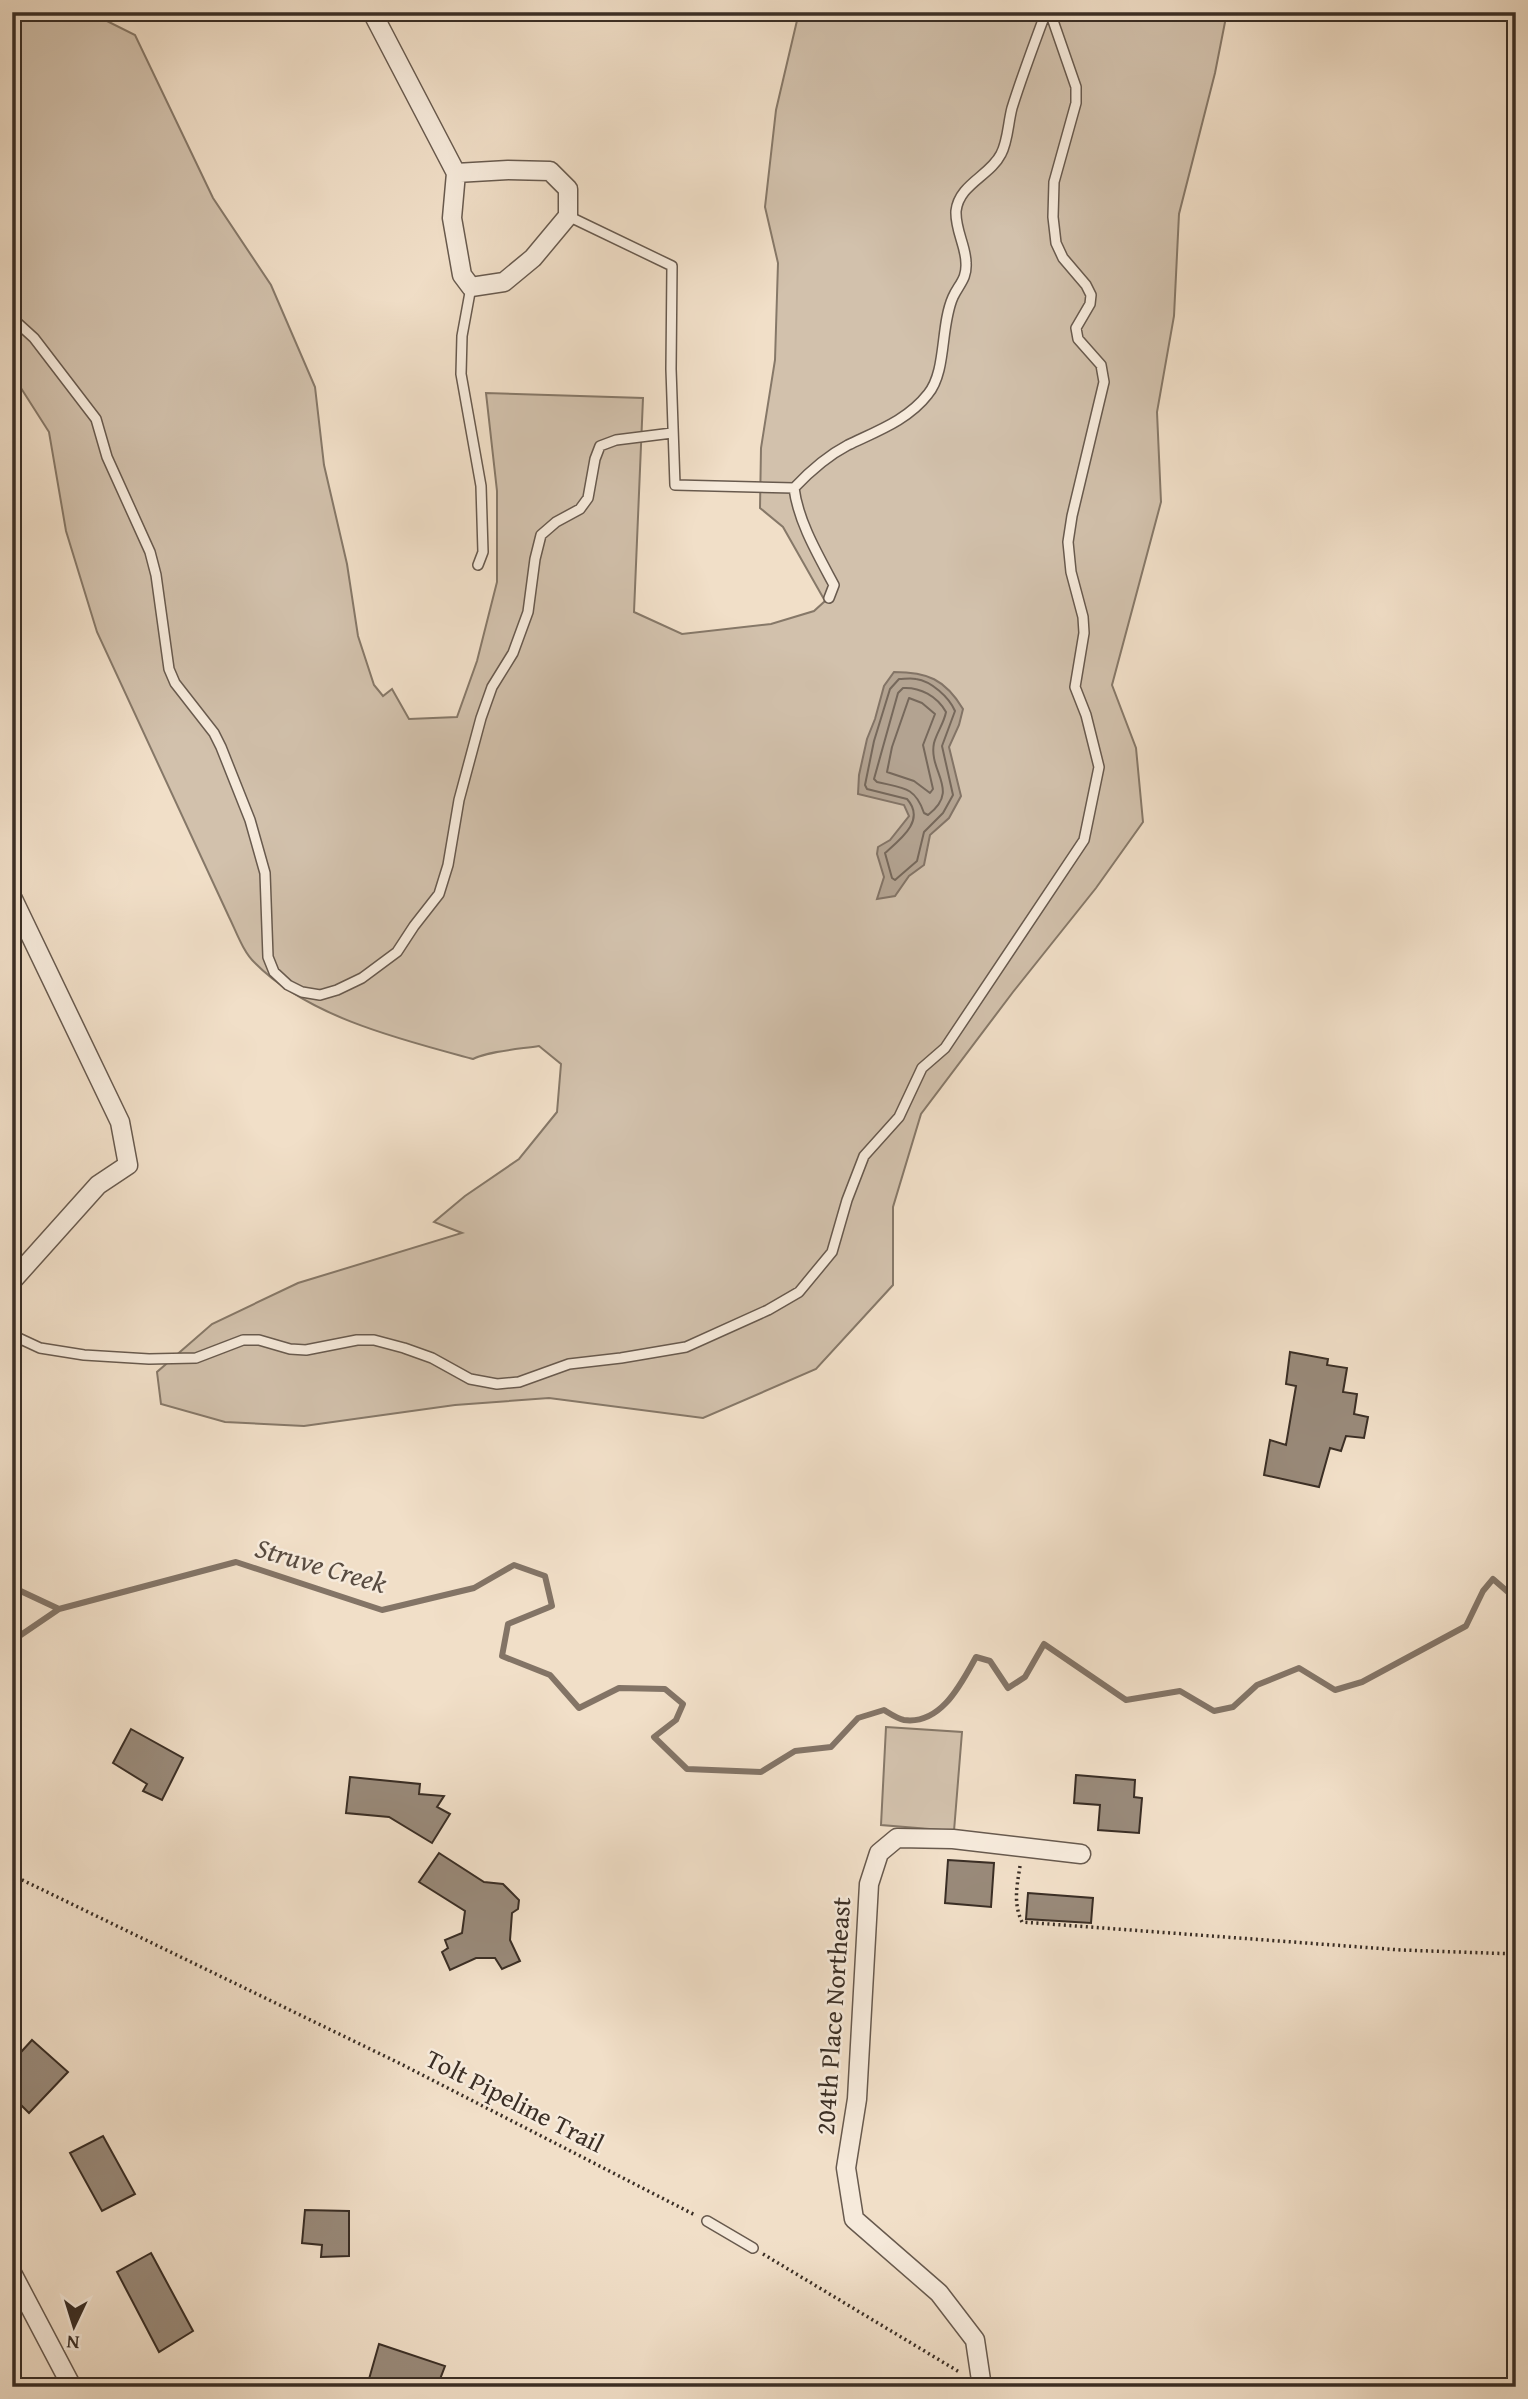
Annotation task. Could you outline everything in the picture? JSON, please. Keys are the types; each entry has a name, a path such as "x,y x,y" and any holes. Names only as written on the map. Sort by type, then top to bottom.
{"street":[{"path":"372,12 456,173 452,219 462,275 471,287 504,282 533,258 568,216 568,190 550,171 456,173"},
{"path":"12,897 120,1122 128,1165 98,1185 12,1281"},
{"name":"204th Place Northeast","path":"982,2386 975,2340 939,2293 854,2219 846,2168 857,2099 869,1884 879,1853 897,1838 953,1839 1081,1854"},
{"path":"12,2273 72,2387"}],"lane":[{"path":"568,216 672,267 672,433 675,485 794,488 828,457 874,434 912,410 929,394 938,378 944,327 954,295 965,280 967,262 958,232 956,210 965,189 995,165 1003,151 1012,110 1048,12"},
{"path":"12,1335 40,1348 84,1355 149,1359 196,1358 243,1340 259,1340 290,1349 306,1350 349,1341 374,1340 432,1358 470,1379 497,1384 519,1382 569,1364 686,1348 768,1310 799,1292 832,1252 847,1200 864,1156 899,1117 922,1068 945,1048 1084,840 1099,767 1086,715 1075,687 1084,633 1068,542 1104,382 1101,365 1078,339 1076,328 1090,304 1091,295 1055,243 1054,181 1076,103 1076,87 1048,12"},
{"path":"471,287 462,336 461,374 481,486 483,552 478,565"},
{"path":"12,318 34,338 96,419 107,457 149,552 156,575 169,669 175,683 214,733 250,820 265,873 268,957 274,972 288,985 311,994 320,995 337,990 362,978 397,952 439,894 481,718 492,687 513,653 528,612 541,535 556,522 580,509 588,498 600,446 616,440 672,433"},
{"path":"794,488 795,498 816,551 834,585 830,598"},
{"path":"707,2221 754,2248"}],"path":[{"path":"1024,1847 1015,1898 1022,1922 1401,1950 1516,1954"},
{"name":"Tolt Pipeline Trail","path":"12,1875 401,2064 707,2221"},
{"path":"754,2248 982,2386"}],"shaded area":[{"path":"12,12 89,12 135,35 213,198 271,285 315,387 324,465 347,564 358,636 374,685 383,696 392,689 409,719 457,717 477,661 497,582 497,491 486,393 643,398 634,612 682,634 771,624 814,611 825,601 783,527 760,508 761,448 775,360 778,263 765,207 776,110 799,12 1227,12 1215,73 1179,214 1174,316 1157,412 1161,502 1112,685 1136,748 1143,822 1096,888 921,1114 893,1207 893,1285 816,1369 703,1418 549,1398 455,1405 304,1426 225,1422 161,1404 157,1372 212,1324 298,1283 462,1233 434,1222 465,1196 519,1159 557,1112 561,1064 539,1046 496,1052 473,1059 416,1044 357,1024 301,998 277,982 255,963 243,947 97,632 66,531 49,432 12,374"},
{"path":"886,1727 962,1732 954,1831 881,1825"}],"water":[{"path":"894,672 934,679 949,691 963,709 949,747 961,796 949,818 930,835 924,865 909,876 895,896 877,899 884,877 877,854 878,847 890,840 909,816 904,805 858,794 859,775 884,686"}],"building":[{"path":"1290,1352 1328,1359 1327,1365 1347,1368 1343,1392 1357,1394 1354,1414 1368,1417 1364,1438 1346,1436 1341,1451 1330,1448 1319,1487 1264,1475 1270,1440 1286,1445 1296,1386 1286,1384"},
{"path":"131,1729 183,1758 162,1800 143,1791 147,1784 113,1763"},
{"path":"1076,1775 1135,1780 1134,1797 1142,1798 1139,1833 1098,1830 1100,1805 1074,1803"},
{"path":"350,1777 420,1784 419,1794 444,1796 437,1807 450,1814 432,1843 389,1817 346,1813"},
{"path":"439,1853 484,1882 503,1884 519,1900 518,1909 512,1913 510,1940 520,1961 502,1969 495,1958 476,1958 450,1970 442,1952 448,1948 445,1940 462,1933 465,1911 419,1882"},
{"path":"948,1860 994,1863 991,1907 945,1903"},
{"path":"1028,1893 1093,1898 1091,1923 1026,1919"},
{"path":"32,2040 68,2072 29,2113 12,2096 12,2062"},
{"path":"103,2136 135,2194 102,2211 70,2153"},
{"path":"305,2210 349,2211 349,2256 321,2257 322,2245 302,2243"},
{"path":"151,2253 193,2331 159,2352 117,2272"},
{"path":"379,2344 445,2366 437,2387 394,2387 369,2379"}],"waterway":[{"name":"Struve Creek","path":"12,1641 59,1609 236,1562 382,1610 474,1588 514,1565 545,1576 552,1606 508,1624 502,1656 550,1675 579,1708 619,1688 665,1689 683,1704 676,1720 654,1737 687,1769 761,1772 795,1751 831,1747 858,1718 884,1710 904,1720 929,1716 956,1690 976,1657 990,1661 1008,1688 1025,1677 1044,1644 1126,1700 1180,1691 1214,1711 1233,1707 1257,1685 1299,1668 1335,1690 1362,1682 1466,1626 1483,1591 1493,1579 1516,1599"},
{"path":"12,1587 59,1609"},
{"path":"1509,2387 1516,2379"}]}
